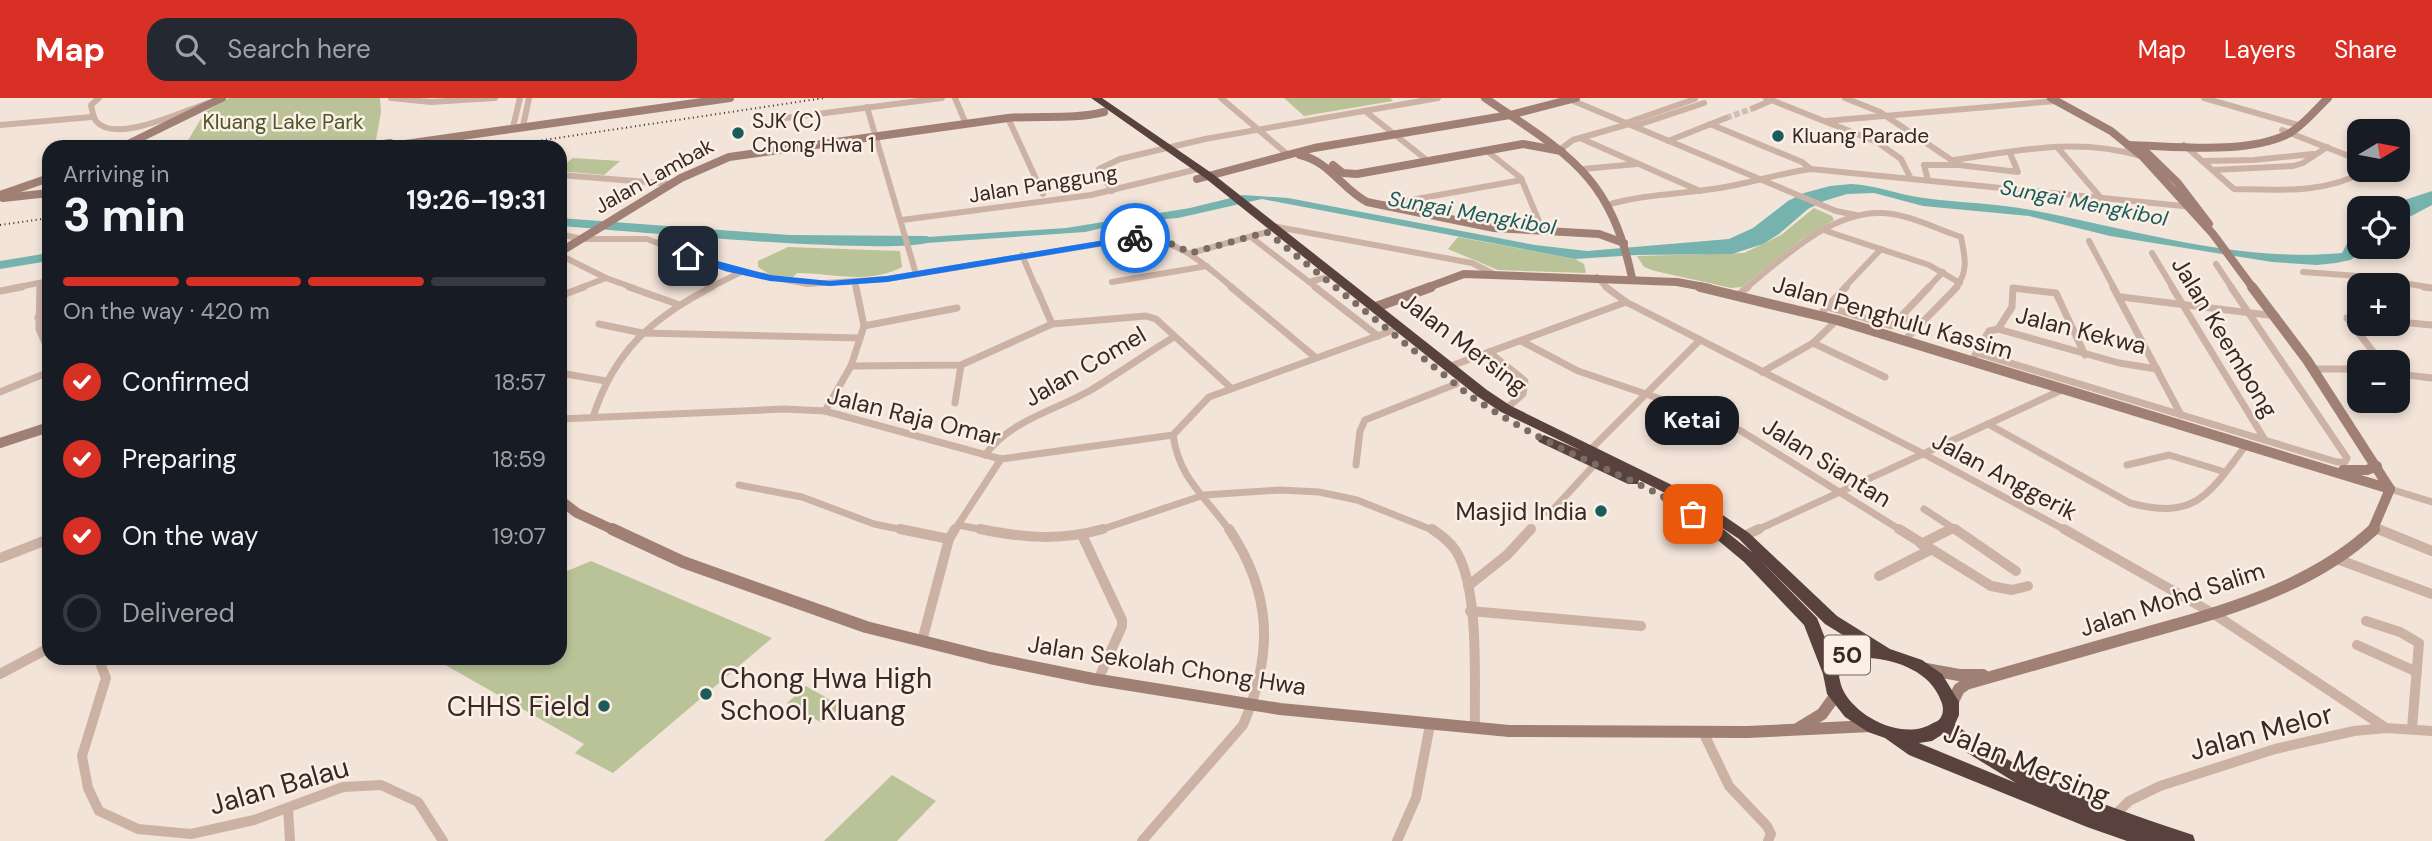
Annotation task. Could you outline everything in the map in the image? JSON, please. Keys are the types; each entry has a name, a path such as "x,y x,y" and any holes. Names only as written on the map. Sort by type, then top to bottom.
{"highway":[{"name":"Jalan Mersing","path":"1085,98 1101,104 1168,147 1223,194 1376,307 1448,367 1506,409 1671,490 1744,536 1831,620 1884,652"},
{"name":"Jalan Mersing","path":"1101,104 1187,172 1209,176 1223,194"},
{"name":"Jalan Mersing","path":"1269,229 1385,333 1496,413 1679,505 1749,558 1811,622 1830,671"},
{"name":"50","path":"1879,729 1846,709 1835,696 1830,683 1830,671 1837,661 1845,656 1884,652 1923,668 1939,681 1951,705"},
{"path":"1879,729 1918,736 1934,733 1945,726 1951,716 1951,705"},
{"name":"Jalan Mersing","path":"1945,726 1990,761 2034,786 2186,841"},
{"name":"Jalan Mersing","path":"1879,729 1915,750 2094,822 2150,841"}],"street":[{"path":"92,117 91,105 99,98"},
{"path":"136,140 222,98"},
{"path":"391,98 431,102 495,98"},
{"path":"513,126 520,98"},
{"path":"523,124 529,98"},
{"path":"427,140 699,98"},
{"path":"523,124 730,98"},
{"path":"778,118 942,98"},
{"path":"955,98 965,124"},
{"path":"1222,98 1287,154"},
{"path":"1395,98 1403,104"},
{"path":"1112,191 1099,169 1123,158 1256,130 1438,98"},
{"path":"1477,98 1545,139 1583,169 1601,194 1618,227 1631,261 1632,278"},
{"path":"1485,98 1531,137 1523,144"},
{"path":"1845,98 1887,116 1959,165"},
{"path":"1979,98 1992,106"},
{"path":"2204,98 2294,124"},
{"path":"2294,124 2318,98"},
{"path":"2128,142 2184,145 2269,141 2328,98"},
{"path":"1267,162 1287,154 1506,116 1573,99 1835,211 1859,216"},
{"path":"1563,152 1562,148 1579,138 1704,103 1693,99 1628,124"},
{"path":"1754,107 1769,99 1877,142 1901,159 1912,178"},
{"path":"1829,122 2056,99 2154,157 2196,207 2276,316 2390,489 2432,502"},
{"path":"2056,99 2128,142 2213,233"},
{"path":"0,125 92,117 107,128 134,128 214,102"},
{"name":"Jalan Lambak","path":"567,248 672,184 706,165 729,157 1008,118 1044,115 1079,118 1101,104"},
{"path":"867,107 916,274"},
{"path":"1531,130 1523,119 1536,110"},
{"path":"1365,111 1428,161"},
{"path":"1008,118 1043,194"},
{"path":"1668,141 1726,118"},
{"path":"1710,124 1802,162 1811,169"},
{"path":"414,140 513,126"},
{"path":"2115,147 2128,142 2242,141 2285,131 2347,155"},
{"path":"1545,139 1579,138 1700,191"},
{"path":"1318,151 1340,172 1357,174 1523,144 1563,152"},
{"path":"2184,145 2234,189 2268,190 2336,185 2347,181"},
{"path":"1209,176 1330,146"},
{"path":"1952,160 2058,148 2115,147 2142,156"},
{"path":"2213,170 2293,166 2303,163 2327,147"},
{"path":"2058,148 2101,198"},
{"path":"1487,150 1522,180 1543,231"},
{"path":"1928,180 1924,165 1959,165 2018,172 2010,153"},
{"path":"2202,161 2254,160 2313,154"},
{"path":"1300,155 1315,158 1356,198 1381,205 1494,228 1599,234 1618,227"},
{"path":"1583,169 1640,164"},
{"path":"1723,164 1760,179"},
{"path":"1607,205 1629,198 1732,186 1782,173 1811,169 2196,207"},
{"name":"Jalan Panggung","path":"902,220 1112,191 1187,172"},
{"path":"1732,186 1739,181 1739,172"},
{"path":"1780,187 1775,181 1782,173"},
{"path":"1356,198 1350,182 1357,174"},
{"path":"567,176 672,184"},
{"path":"1,196 42,180"},
{"path":"1381,205 1522,180"},
{"path":"1601,194 1629,198"},
{"path":"1,196 42,195"},
{"path":"1,196 10,201 42,196"},
{"path":"2160,204 2178,197"},
{"path":"1835,211 1842,223"},
{"path":"1739,294 1804,243 1859,216 1882,213 1961,237 1965,263 1960,283 1905,340"},
{"path":"1191,253 1251,237 1269,229 1472,263 1494,274"},
{"path":"1826,231 1943,272 1960,283"},
{"path":"1599,234 1624,243"},
{"path":"567,235 647,239 688,256 743,271 808,284 855,282 916,274 1141,237 1161,239 1191,253 1315,357"},
{"name":"Jalan Mersing","path":"1251,237 1309,282 1385,333"},
{"path":"2090,241 2181,415"},
{"path":"1819,315 1881,249"},
{"name":"Jalan Keembong","path":"2152,253 2264,445"},
{"path":"1023,255 1052,324"},
{"path":"567,257 606,278 677,304"},
{"path":"1631,261 1647,273 1677,282"},
{"path":"2216,264 2250,313"},
{"path":"1112,282 1207,266"},
{"path":"593,417 606,381 642,333 677,304 743,271"},
{"path":"1827,307 1888,326 1894,325 1943,272"},
{"path":"2303,272 2372,277 2432,288"},
{"name":"Jalan Penghulu Kassim","path":"1376,307 1447,278 1464,274 1632,278 1677,282 1739,294 1819,315 2181,415 2316,466 2390,489"},
{"path":"567,293 606,278"},
{"path":"1309,282 1324,278"},
{"name":"Jalan Anggerik","path":"1597,278 1626,302 1924,454 2214,614 2386,728"},
{"path":"825,411 851,366 864,326 855,282"},
{"path":"0,291 40,283 38,318 42,339"},
{"path":"1998,329 2012,307 2013,288 2056,293 2085,355"},
{"path":"2121,297 2276,316"},
{"path":"1448,367 1626,302"},
{"path":"864,326 957,308"},
{"name":"Jalan Penghulu Kassim","path":"1974,357 2064,389 2246,445 2264,445 2345,462 2347,458 2250,313"},
{"path":"851,366 961,365 1052,324 1152,316 1230,387"},
{"path":"38,318 42,317"},
{"path":"1901,317 1921,324"},
{"path":"1762,372 1813,343 1837,320"},
{"path":"2410,323 2432,325"},
{"path":"599,324 642,333 860,338"},
{"name":"Jalan Kekwa","path":"1974,357 1989,331 1998,329 2085,355 2157,369"},
{"path":"1142,841 1243,725 1252,704 1265,626 1263,604 1247,558 1181,471 1174,452 1173,435 1209,397 1230,387 1385,333"},
{"path":"2361,336 2372,350"},
{"name":"Jalan Comel","path":"985,455 998,438 1012,429 1090,390 1174,337"},
{"path":"1590,450 1643,394 1700,340"},
{"name":"Jalan Siantan","path":"1521,341 1578,371 1693,410 1741,431 1991,586 2012,590 2028,586"},
{"path":"1813,343 1885,377"},
{"path":"1489,352 1525,381 1523,394 1506,409"},
{"path":"955,403 961,365"},
{"path":"2310,365 2347,368"},
{"path":"567,374 606,381"},
{"path":"0,392 42,375"},
{"path":"2410,375 2432,378"},
{"path":"1356,466 1362,424 1405,402 1457,384"},
{"path":"1744,536 2064,389"},
{"name":"Jalan Raja Omar","path":"567,419 784,409 825,411 1001,459 1173,435"},
{"path":"1988,424 2130,503 2155,511 2177,510 2196,504 2246,445"},
{"path":"0,443 42,429"},
{"path":"2127,464 2169,455 2225,472"},
{"path":"922,641 949,539 1001,459"},
{"path":"1549,514 1595,464"},
{"path":"2316,466 2358,471 2377,466"},
{"path":"739,485 802,496 874,524 949,539"},
{"path":"957,525 1040,537 1082,535 1201,495 1303,489 1326,491 1391,511 1439,532 1460,557 1468,586 1475,728"},
{"name":"Jalan Mohd Salim","path":"1951,705 1959,689 1992,675 2104,647 2214,614 2293,582 2337,559 2375,528 2390,489"},
{"name":"Jalan Sekolah Chong Hwa","path":"567,507 730,581 866,627 990,658 1098,680 1252,704 1475,728 1614,733 1879,729"},
{"path":"1924,509 2016,570"},
{"path":"1921,544 1953,528"},
{"path":"2375,528 2432,551"},
{"path":"1468,586 1507,555 1531,529"},
{"path":"1082,535 1122,620 1122,626 1098,680"},
{"path":"0,558 42,541"},
{"path":"1879,576 1930,550"},
{"path":"2337,559 2432,594"},
{"path":"1469,611 1641,626"},
{"path":"2366,621 2400,632 2419,643 2412,728"},
{"path":"2357,645 2417,672"},
{"path":"0,674 42,652"},
{"name":"Jalan Balau","path":"101,665 106,678 82,756 88,788 99,811 138,829 191,834 254,820 343,787 381,785 418,802 443,841"},
{"name":"Jalan Mohd Salim","path":"1923,668 1959,675 1992,675"},
{"path":"1796,729 1822,714 1835,696"},
{"path":"1397,841 1416,798 1430,725"},
{"name":"Jalan Melor","path":"2114,817 2129,801 2177,779 2275,749 2354,731 2386,728 2432,731"},
{"path":"1703,732 1723,776 1736,794 1766,822 1771,834 1768,841"},
{"path":"288,808 290,841"},
{"path":"2094,822 2124,841"}],"green space":[{"name":"Kluang Lake Park","path":"229,98 380,98 381,112 376,140 188,140 205,112"},
{"path":"1284,98 1390,98 1393,101 1304,116"},
{"path":"573,158 620,161 604,175 567,172 567,163"},
{"path":"1814,208 1832,216 1834,220 1801,240 1742,287 1731,288 1655,271 1644,267 1637,256 1744,253 1781,235"},
{"path":"1458,237 1575,259 1584,264 1586,273 1498,270 1448,249"},
{"path":"788,247 900,251 902,267 876,276 797,273 793,277 771,275 758,267 758,261"},
{"name":"CHHS Field","path":"591,561 772,638 613,773 575,753 584,744 445,665 567,665 567,571"},
{"path":"806,686 841,706 822,723 787,703"},
{"path":"892,775 936,801 897,841 824,841"}],"water":[{"name":"Sungai Mengkibol","path":"1830,186 1869,186 1924,198 2018,208 2224,249 2303,255 2342,253 2347,244 2347,259 2352,259 2317,265 2272,262 2110,236 2029,216 1923,206 1874,193 1847,194 1824,201 1808,209 1763,244 1732,254 1575,259 1262,199 1178,218 1129,222 1085,232 912,244 912,238 1066,228 1190,208 1243,195 1288,198 1535,245 1587,251 1729,239 1753,228 1788,201 1804,193"},
{"path":"2432,191 2432,205 2410,217 2410,198"}],"waterway":[{"name":"Sungai Mengkibol","path":"567,223 789,239 881,242 927,240"},
{"path":"0,265 42,258"}],"tunnel":[{"path":"1726,118 1754,108"}],"railway":[{"path":"544,140 824,98"},
{"path":"0,225 42,219"}],"way so far":[{"path":"1135,238 1161,239 1191,253 1267,232 1469,395 1496,413 1525,430 1639,483 1693,514"}],"place":[{"name":"SJK (C) Chong Hwa 1","path":"738,133"},
{"name":"Kluang Parade","path":"1778,136"},
{"name":"Masjid India","path":"1601,511"},
{"name":"Ketai","path":"1693,514"},
{"name":"Chong Hwa High School, Kluang","path":"706,694"},
{"name":"CHHS Field","path":"604,706"}],"route":[{"path":"688,256 728,269 790,282 830,284 887,279 1135,238"}]}
